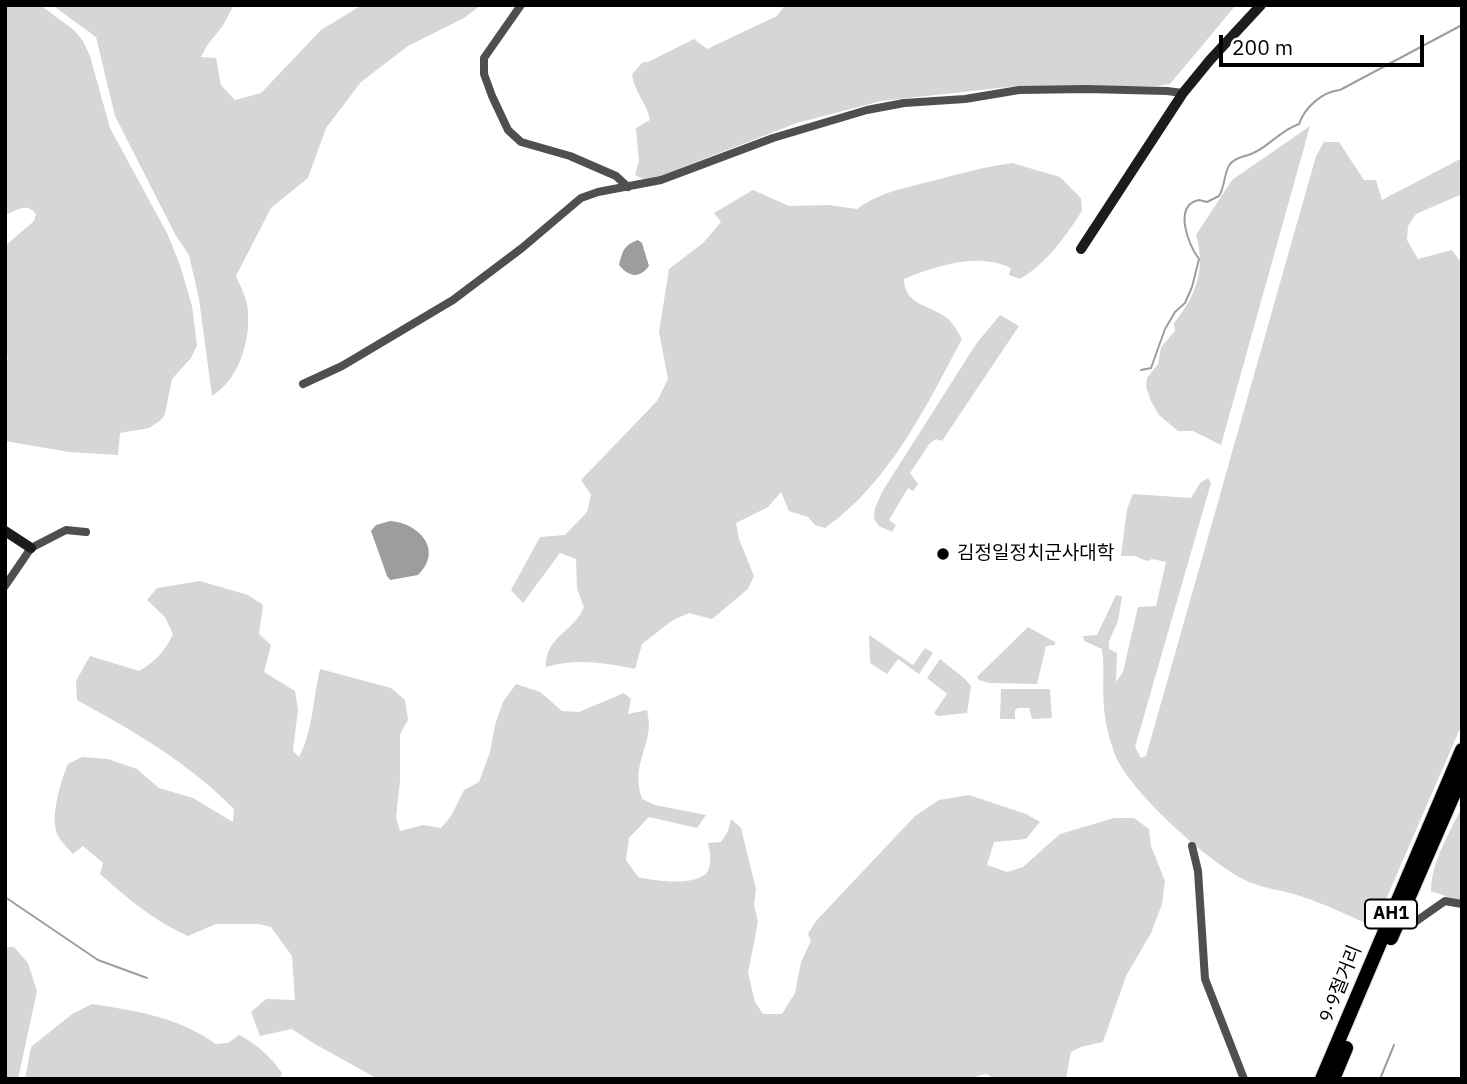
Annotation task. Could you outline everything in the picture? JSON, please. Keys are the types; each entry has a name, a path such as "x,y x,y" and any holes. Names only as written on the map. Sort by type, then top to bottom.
{"highway":[{"name":"9·9절거리","path":"1322,1079 1462,750"},
{"name":"9·9절거리","path":"1333,1079 1462,775"}],"street":[{"path":"521,5 484,58 484,74 508,130 521,142 569,156 616,176 628,187"},
{"path":"1081,249 1183,93 1261,5"},
{"path":"303,384 342,366 461,295 581,198 598,192 662,180 773,138 867,110 904,103 965,99 1019,90 1087,89 1183,93"},
{"path":"5,586 31,548 66,530 86,532"},
{"path":"5,531 31,548"},
{"path":"1192,846 1198,871 1205,979 1244,1079"},
{"path":"1397,924 1415,922 1445,901 1462,904"}],"shaded area":[{"path":"5,5 40,5 74,30 83,41 90,56 110,128 168,235 192,306 197,345 191,358 172,379 165,414 149,428 120,433 118,455 69,452 5,441 5,364 8,358 5,351 5,246 34,221 36,214 25,208 5,215"},
{"path":"52,5 234,5 201,57 216,58 221,85 235,100 261,93 321,30 362,5 481,5 464,18 408,46 361,82 326,128 308,178 271,208 236,276 248,308 247,336 235,371 212,396 199,299 189,255 176,236 115,116 96,37"},
{"path":"785,5 1236,5 1170,84 1017,86 881,101 797,123 660,176 643,179 635,175 639,161 636,128 650,120 632,74 643,62 694,39 707,49 777,16"},
{"path":"1310,126 1221,445 1193,431 1178,431 1159,415 1146,387 1147,378 1158,364 1161,347 1175,331 1174,323 1197,282 1200,260 1196,235 1232,180"},
{"path":"1324,142 1339,142 1364,180 1376,180 1382,200 1462,158 1462,194 1416,214 1408,226 1407,240 1418,259 1452,250 1462,264 1462,724 1374,927 1294,894 1249,882 1194,845 1154,807 1137,788 1115,755 1105,713 1102,649 1084,641 1083,636 1097,635 1116,595 1122,596 1118,621 1109,641 1109,649 1117,653 1116,682 1123,672 1138,607 1156,606 1166,562 1121,556 1127,509 1133,494 1191,498 1200,483 1208,478 1211,483 1135,747 1141,758 1146,756 1316,156"},
{"path":"1012,163 1060,177 1081,198 1082,211 1047,257 1020,279 1009,275 1011,268 998,263 971,261 943,266 904,279 912,299 947,318 962,339 920,417 868,489 848,510 825,528 815,525 808,517 789,511 781,492 768,507 736,523 739,539 754,576 748,589 712,619 689,613 673,620 642,644 635,669 580,662 546,667 550,648 574,623 584,607 577,589 576,559 560,553 523,603 511,590 540,537 565,535 587,512 591,495 581,480 657,401 668,379 659,332 669,269 703,243 721,222 714,213 753,190 789,206 828,205 857,209 893,191"},
{"path":"638,240 642,243 649,266 642,273 634,275 619,265 626,247"},
{"path":"1000,315 1019,326 942,441 936,439 930,443 910,473 918,484 913,491 908,488 889,520 896,525 892,532 879,526 874,519 875,508 882,492 976,344"},
{"path":"390,521 410,527 425,539 429,556 418,575 390,580 387,576 371,531 376,525"},
{"path":"200,581 248,595 263,605 259,634 271,645 264,672 295,691 298,709 293,751 299,757 310,725 320,669 391,688 405,700 408,720 400,734 400,780 396,818 400,831 423,825 441,828 451,816 464,790 479,782 503,702 516,684 540,692 562,711 579,712 624,693 631,699 628,714 647,710 649,727 638,778 642,799 655,805 706,815 697,828 649,817 629,838 626,860 638,877 664,881 695,879 708,871 708,843 721,842 731,819 741,828 756,889 754,905 758,922 748,973 755,1002 763,1014 782,1014 795,993 801,962 811,941 808,934 816,921 915,816 939,800 969,795 1026,814 1040,822 1026,839 994,842 987,865 1007,872 1023,867 1060,834 1114,818 1134,818 1149,829 1151,846 1165,881 1162,904 1151,933 1126,976 1103,1042 1071,1052 1066,1079 996,1079 986,1074 965,1079 378,1079 292,1029 260,1036 251,1012 266,999 295,1000 292,956 271,927 258,924 216,924 188,936 153,917 120,892 100,874 103,863 83,846 73,854 58,836 55,810 62,780 68,764 82,757 108,759 137,769 159,788 193,798 233,822 234,809 197,776 140,736 77,700 76,681 90,656 139,671 155,660 173,634 165,617 147,600 157,588"},
{"path":"1028,627 1055,642 1055,645 1046,646 1037,684 989,683 979,680 977,677"},
{"path":"869,635 913,665 925,648 933,653 919,674 898,659 887,674 870,663"},
{"path":"940,659 971,686 967,713 938,716 934,713 947,694 927,678"},
{"path":"1001,689 1050,689 1052,718 1032,719 1029,708 1018,708 1015,710 1015,719 1000,719"},
{"path":"1462,807 1462,902 1431,891 1438,858"},
{"path":"5,947 14,947 28,963 37,991 18,1079 5,1079"},
{"path":"92,1004 172,1021 216,1044 228,1043 239,1035 268,1056 282,1073 280,1079 25,1079 31,1047 72,1014"}],"waterway":[{"path":"1141,370 1151,368 1165,329 1175,312 1185,303 1192,287 1199,259 1185,226 1186,209 1191,203 1199,200 1207,202 1219,196 1232,162 1257,151 1299,124 1305,112 1321,97 1340,90 1462,25"},
{"path":"5,897 98,960 147,978"},
{"path":"1380,1079 1394,1045"}],"place":[{"name":"김정일정치군사대학","path":"943,554"}]}
